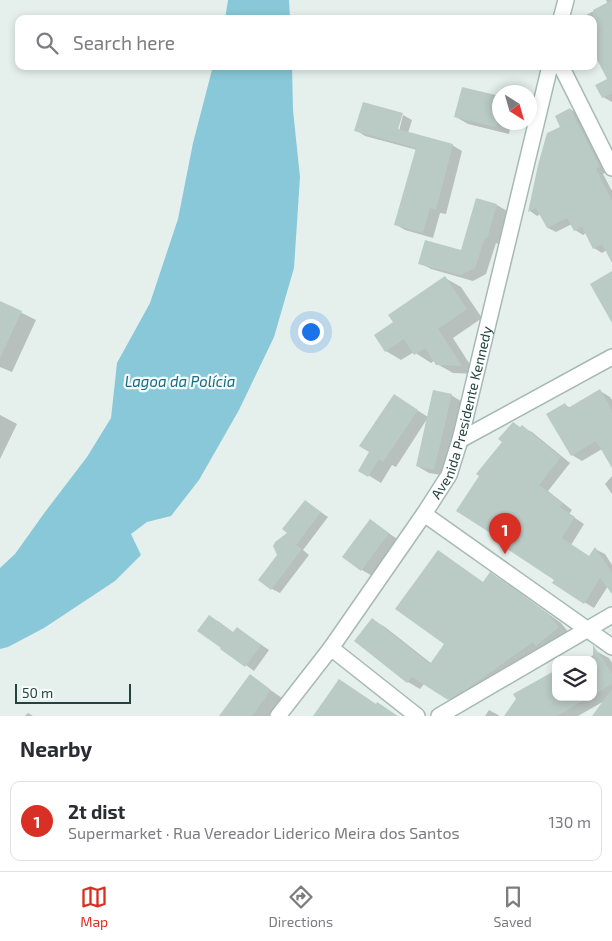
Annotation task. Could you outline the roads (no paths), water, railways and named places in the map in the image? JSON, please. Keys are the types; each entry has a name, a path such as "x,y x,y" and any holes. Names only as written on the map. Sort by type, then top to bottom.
{"street":[{"path":"563,15 566,0"},
{"name":"Avenida Presidente Kennedy","path":"278,716 331,648 449,475 460,440 549,70"},
{"path":"563,70 612,168"},
{"path":"460,440 612,357"},
{"path":"424,514 612,647"},
{"path":"439,716 612,615"},
{"path":"331,648 417,716"}],"water":[{"path":"228,0 289,0 290,15 226,15"},
{"name":"Lagoa da Polícia","path":"212,70 292,70 293,110 300,177 294,268 274,337 239,410 199,480 171,516 147,522 131,534 141,555 115,581 44,628 8,647 0,649 0,568 15,554 87,457 111,418 117,363 150,303 178,219 193,143"}],"place":[{"name":"2t dist","path":"505,554"}]}
